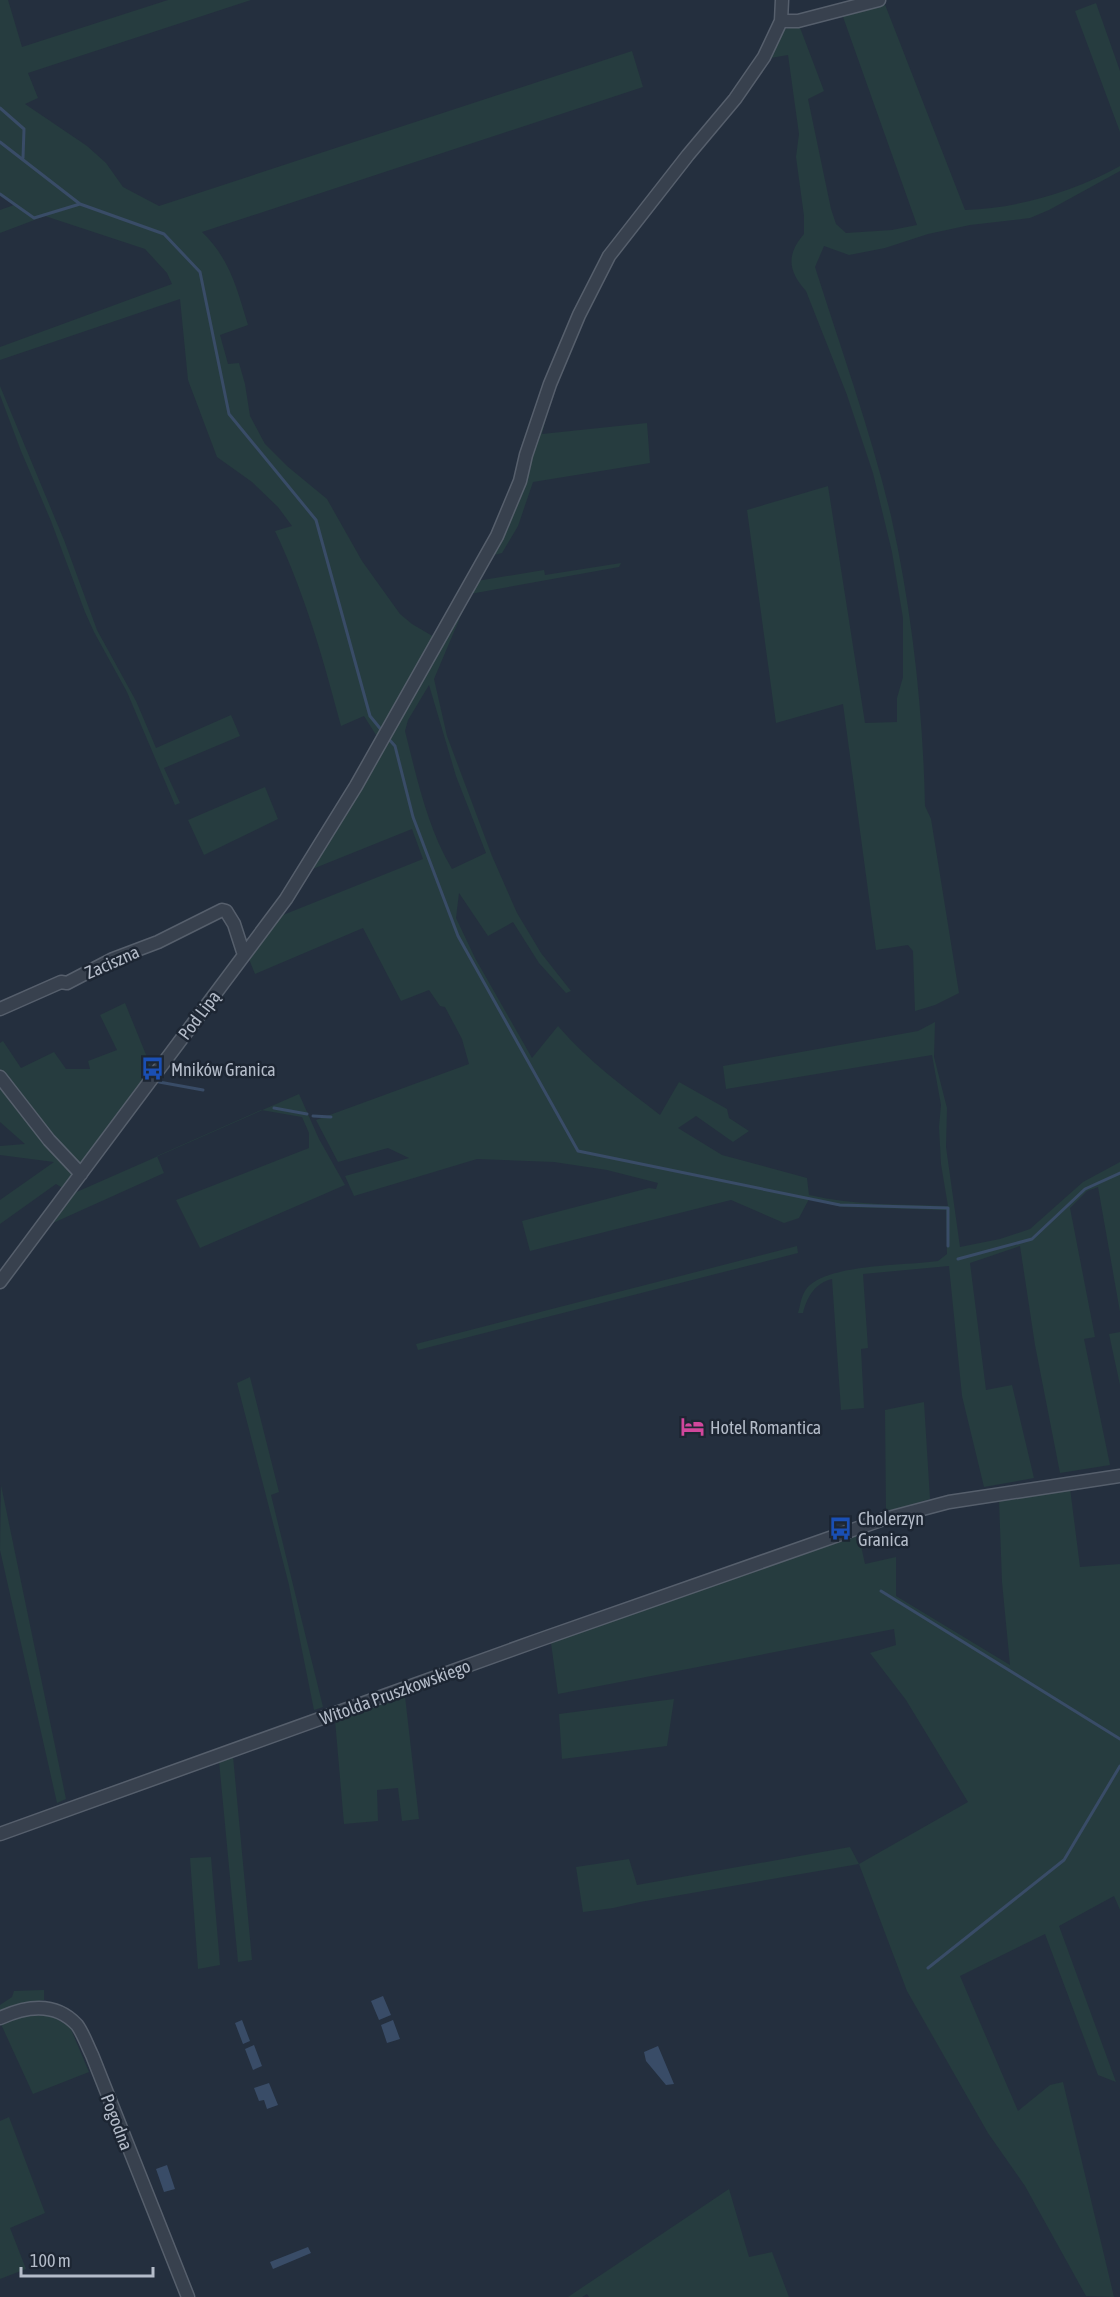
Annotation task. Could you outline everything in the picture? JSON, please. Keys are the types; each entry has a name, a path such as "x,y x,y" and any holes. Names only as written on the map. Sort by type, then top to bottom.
{"street":[{"path":"782,0 781,21 798,21 879,0"},
{"name":"Pod Lipą","path":"0,1282 286,899 386,735 497,536 520,481 526,455 550,384 579,315 609,256 735,99 764,57 781,21"},
{"name":"Zaciszna","path":"0,1009 158,942 222,910 230,916 244,955"},
{"path":"0,1077 49,1140 81,1174"},
{"name":"Witolda Pruszkowskiego","path":"0,1834 881,1520 936,1504 1120,1476"},
{"name":"Pogodna","path":"0,2018 18,2010 53,2008 68,2017 78,2027 92,2055 188,2297"}],"green space":[{"path":"0,0 8,0 22,47 168,0 251,0 28,73 38,98 25,104 87,146 106,163 123,187 159,206 632,51 643,87 202,232 212,242 226,264 248,325 220,335 228,364 239,363 250,416 265,444 287,466 327,499 362,561 400,614 434,637 378,738 364,716 341,726 304,602 275,531 292,526 278,507 252,482 217,457 188,380 180,299 0,360 0,347 172,284 167,273 145,249 45,216 0,233 0,210 14,205 0,195"},
{"path":"884,2 965,210 1005,206 1045,197 1084,184 1120,166 1120,171 1030,218 970,225 928,234 885,248 849,255 824,246 815,267 883,485 905,587 910,624 922,733 925,806 931,819 959,993 935,1005 915,1011 913,951 908,945 876,950 843,704 776,723 747,510 828,486 865,723 897,722 897,698 903,677 903,618 892,552 873,473 847,395 806,291 793,270 794,249 804,234 804,216 796,157 799,134 788,55 770,58 782,30 799,25 824,91 808,99 836,224 846,233 892,230 917,225 842,14"},
{"path":"1096,3 1120,71 1120,132 1075,11"},
{"path":"558,373 542,434 647,423 650,463 533,482 518,526 502,553 490,556"},
{"path":"0,386 64,540 97,630 136,701 156,748 231,715 240,736 164,768 180,803 175,805 127,692 85,612 51,521 21,451 0,395"},
{"path":"621,563 619,567 470,594 434,679 447,736 492,856 517,913 541,953 571,991 566,993 539,963 513,922 488,936 459,893 456,918 475,958 532,1058 558,1026 594,1062 660,1115 679,1082 727,1109 729,1118 749,1131 733,1142 696,1116 678,1128 722,1155 807,1178 809,1195 826,1199 861,1203 948,1206 941,1164 939,1127 941,1105 932,1055 726,1089 723,1066 918,1031 935,1022 934,1057 947,1108 946,1147 960,1247 1000,1239 1030,1229 1083,1182 1120,1162 1120,1312 1098,1187 1087,1191 1070,1208 1095,1337 1084,1339 1110,1465 1060,1473 1035,1345 1020,1246 970,1263 986,1390 1012,1385 1034,1478 984,1487 962,1396 949,1266 863,1274 868,1348 861,1349 864,1408 841,1410 832,1279 816,1287 809,1296 803,1313 798,1313 805,1291 814,1282 846,1271 866,1267 938,1261 947,1254 946,1210 842,1207 809,1199 799,1218 784,1223 731,1200 530,1251 522,1221 649,1188 656,1189 658,1183 607,1170 554,1162 477,1159 354,1196 345,1176 409,1158 388,1148 338,1162 316,1120 469,1064 462,1039 445,1007 440,1006 429,990 401,1001 363,928 255,974 249,959 278,917 423,859 412,829 310,870 477,581 544,570 545,575","holes":["429,685 456,776 486,853 452,869 429,819 405,731 408,720"]},
{"path":"265,787 278,819 204,855 188,820"},
{"path":"125,1003 151,1067 79,1168 0,1072 0,1043 3,1041 21,1068 54,1052 66,1069 90,1069 88,1061 117,1050 100,1015"},
{"path":"0,1080 73,1175 64,1189 56,1184 0,1224 0,1200 54,1162 0,1155 0,1146 25,1144 0,1122"},
{"path":"299,1094 319,1139 345,1185 200,1248 176,1200 309,1148 309,1133 302,1117 262,1110"},
{"path":"261,1110 262,1110 157,1156"},
{"path":"157,1156 164,1173 53,1223 72,1194"},
{"path":"797,1246 798,1253 418,1350 416,1344"},
{"path":"1120,1332 1120,1385 1109,1334"},
{"path":"250,1377 279,1492 271,1495 323,1707 314,1710 289,1585 237,1383"},
{"path":"924,1402 930,1499 886,1512 885,1410"},
{"path":"1,1485 66,1799 57,1803 0,1550"},
{"path":"1070,1488 1080,1567 1120,1564 1120,1910 1114,1896 1059,1926 1116,2082 1098,2075 1045,1934 960,1976 1018,2111 1050,2085 1063,2082 1114,2297 1086,2296 1025,2186 988,2133 907,1991 859,1864 968,1802 906,1700 870,1653 896,1645 894,1629 558,1694 551,1643 858,1532 865,1564 896,1557 896,1596 1010,1665 1002,1582 999,1500"},
{"path":"405,1696 419,1819 402,1821 398,1788 377,1790 378,1821 344,1824 335,1720"},
{"path":"674,1699 667,1746 562,1759 559,1714"},
{"path":"233,1756 252,1960 238,1962 219,1761"},
{"path":"850,1847 859,1864 583,1912 576,1867 629,1859 637,1885"},
{"path":"211,1857 220,1965 198,1969 190,1858"},
{"path":"44,1990 44,2000 17,2005 0,2012 0,2005 12,1997 14,1991"},
{"path":"23,2014 48,2014 70,2027 89,2072 33,2094 0,2022"},
{"path":"9,2117 45,2213 10,2228 26,2269 0,2279 0,2121"},
{"path":"729,2189 749,2257 772,2252 789,2297 589,2297 587,2294 582,2297 568,2297"}],"water":[{"path":"383,1996 391,2015 379,2020 371,2001"},
{"path":"242,2020 250,2041 243,2044 235,2023"},
{"path":"393,2020 400,2039 387,2043 381,2025"},
{"path":"254,2045 262,2066 253,2070 245,2049"},
{"path":"658,2046 674,2084 666,2085 646,2061 644,2052"},
{"path":"269,2083 278,2105 267,2109 264,2100 259,2101 254,2088"},
{"path":"167,2165 175,2189 164,2192 156,2169"},
{"path":"308,2247 311,2253 273,2269 270,2262"}],"waterway":[{"path":"0,108 24,129 23,158"},
{"path":"0,142 80,204 164,234 200,272 229,414 316,520 370,716 383,732"},
{"path":"0,194 34,218 80,204"},
{"path":"387,737 395,746 413,817 458,936 578,1151 840,1205 948,1208 948,1246"},
{"path":"159,1082 203,1090"},
{"path":"274,1108 307,1114"},
{"path":"313,1116 331,1117"},
{"path":"958,1259 1032,1239 1085,1189 1120,1173"},
{"path":"881,1591 1120,1739"},
{"path":"928,1968 1064,1860 1120,1766"}],"place":[{"name":"Mników Granica","path":"153,1069"},
{"name":"Hotel Romantica","path":"692,1427"},
{"name":"Cholerzyn Granica","path":"840,1528"}]}
